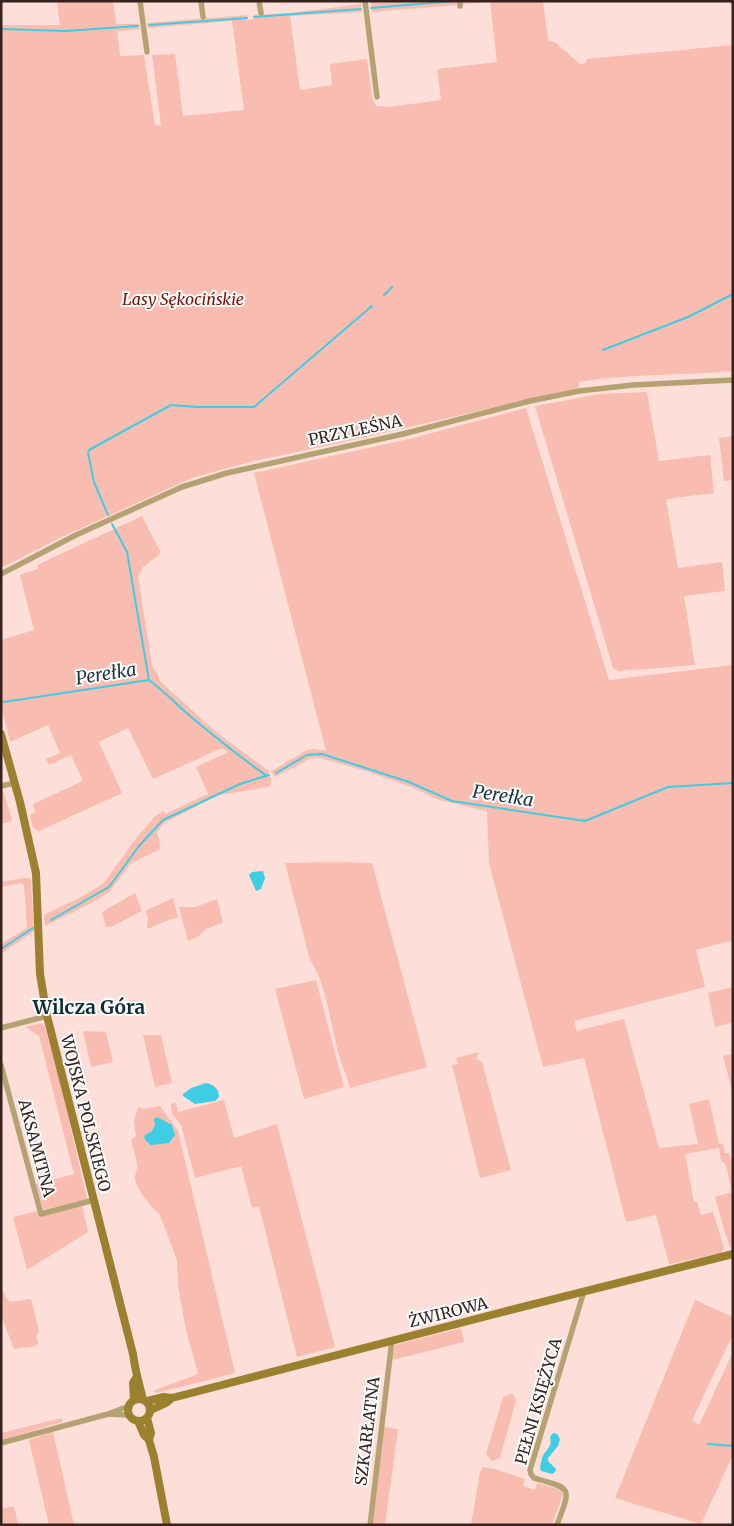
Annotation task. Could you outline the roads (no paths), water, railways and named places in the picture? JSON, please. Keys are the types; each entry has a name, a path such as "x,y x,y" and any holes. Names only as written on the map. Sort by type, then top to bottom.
{"street":[{"path":"140,1 147,52"},
{"path":"201,1 203,17"},
{"path":"259,1 261,13"},
{"path":"365,1 377,97"},
{"name":"PRZYLEŚNA","path":"1,574 76,536 182,487 227,473 403,434 530,401 579,391 633,385 733,380"},
{"name":"WOJSKA POLSKIEGO","path":"1,734 15,783 36,873 40,974 48,1016 132,1354 136,1378 145,1400"},
{"path":"1,786 15,783"},
{"path":"1,1028 48,1016"},
{"name":"AKSAMITNA","path":"1,1065 41,1214 94,1200"},
{"name":"ŻWIROWA","path":"145,1400 172,1398 733,1254"},
{"name":"PEŁNI KSIĘŻYCA","path":"557,1525 566,1500 566,1492 561,1486 534,1478 530,1474 530,1470 584,1291"},
{"name":"SZKARŁATNA","path":"370,1525 392,1340"},
{"name":"WOJSKA POLSKIEGO","path":"132,1403 133,1383 136,1378"},
{"name":"ŻWIROWA","path":"151,1410 172,1398"},
{"path":"1,1443 108,1414 132,1403 145,1400 151,1410 147,1418 151,1433 150,1440 167,1525"},
{"path":"129,1415 132,1403"},
{"path":"108,1414 129,1415 133,1420 138,1421 147,1418"},
{"path":"138,1421 144,1435 150,1440"}],"water":[{"path":"263,871 265,878 261,889 256,891 249,875 252,872"},
{"path":"206,1083 214,1086 218,1091 219,1097 215,1101 195,1104 183,1096 191,1088"},
{"path":"157,1117 172,1125 175,1135 169,1143 151,1145 145,1140 144,1136 152,1131 155,1125 154,1119"},
{"path":"553,1433 557,1434 560,1439 558,1446 548,1458 548,1461 556,1469 552,1474 541,1471 540,1467 543,1455 549,1448 550,1437"}],"waterway":[{"path":"371,8 454,1"},
{"path":"254,17 361,9"},
{"path":"149,25 247,18"},
{"path":"1,29 65,31 138,26"},
{"path":"384,295 392,287"},
{"path":"603,350 688,317 733,294"},
{"path":"108,515 94,482 89,450 171,405 254,407 372,306"},
{"path":"112,524 127,552 149,680"},
{"name":"Perełka","path":"4,702 149,680 209,732 267,776"},
{"name":"Perełka","path":"276,773 307,755 322,754 409,782 452,801 585,821 668,787 733,783"},
{"path":"51,920 109,887 139,846 163,820 240,784 269,775"},
{"path":"1,949 33,928"},
{"path":"708,1444 733,1446"}],"district":[{"name":"Wilcza Góra","path":"89,1007"}],"park label":[{"name":"Lasy Sękocińskie","path":"183,299"}]}
